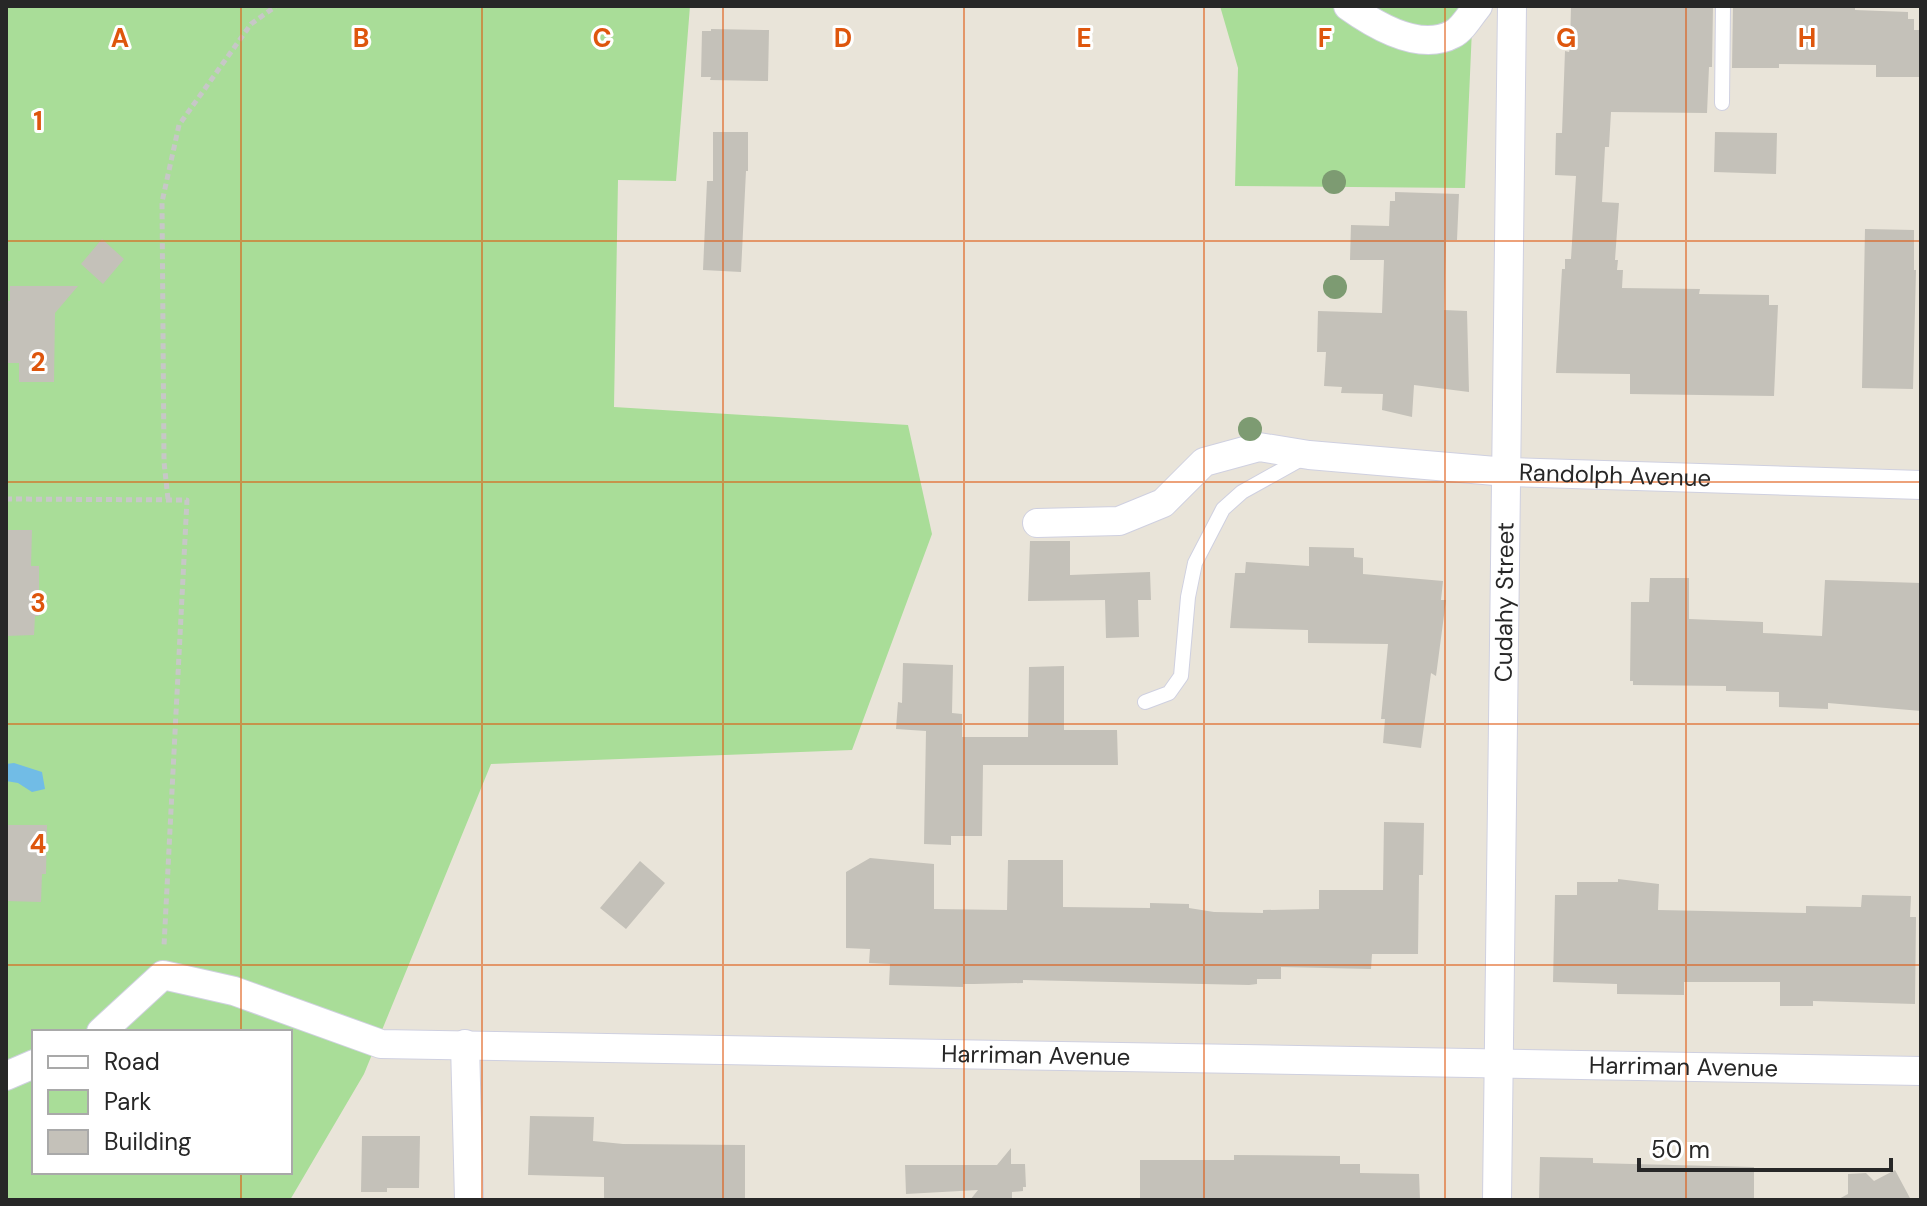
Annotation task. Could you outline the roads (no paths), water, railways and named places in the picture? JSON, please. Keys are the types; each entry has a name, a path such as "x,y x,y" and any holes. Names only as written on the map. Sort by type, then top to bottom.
{"street":[{"path":"1348,6 1393,31 1427,42 1455,33 1478,6"},
{"name":"Cudahy Street","path":"1497,1200 1512,6"},
{"name":"Randolph Avenue","path":"1037,523 1119,521 1163,503 1204,462 1259,447 1309,455 1507,472 1921,485"},
{"name":"Harriman Avenue","path":"103,1030 163,975 234,991 381,1044 1921,1071"},
{"path":"465,1044 469,1200"},
{"path":"6,1076 32,1065"}],"lane":[{"path":"1722,103 1723,6"},
{"path":"1145,702 1169,693 1181,676 1188,597 1195,563 1223,509 1242,492 1309,455"}],"water":[{"path":"14,763 42,772 45,789 32,792 18,783 6,781 6,764"}]}
